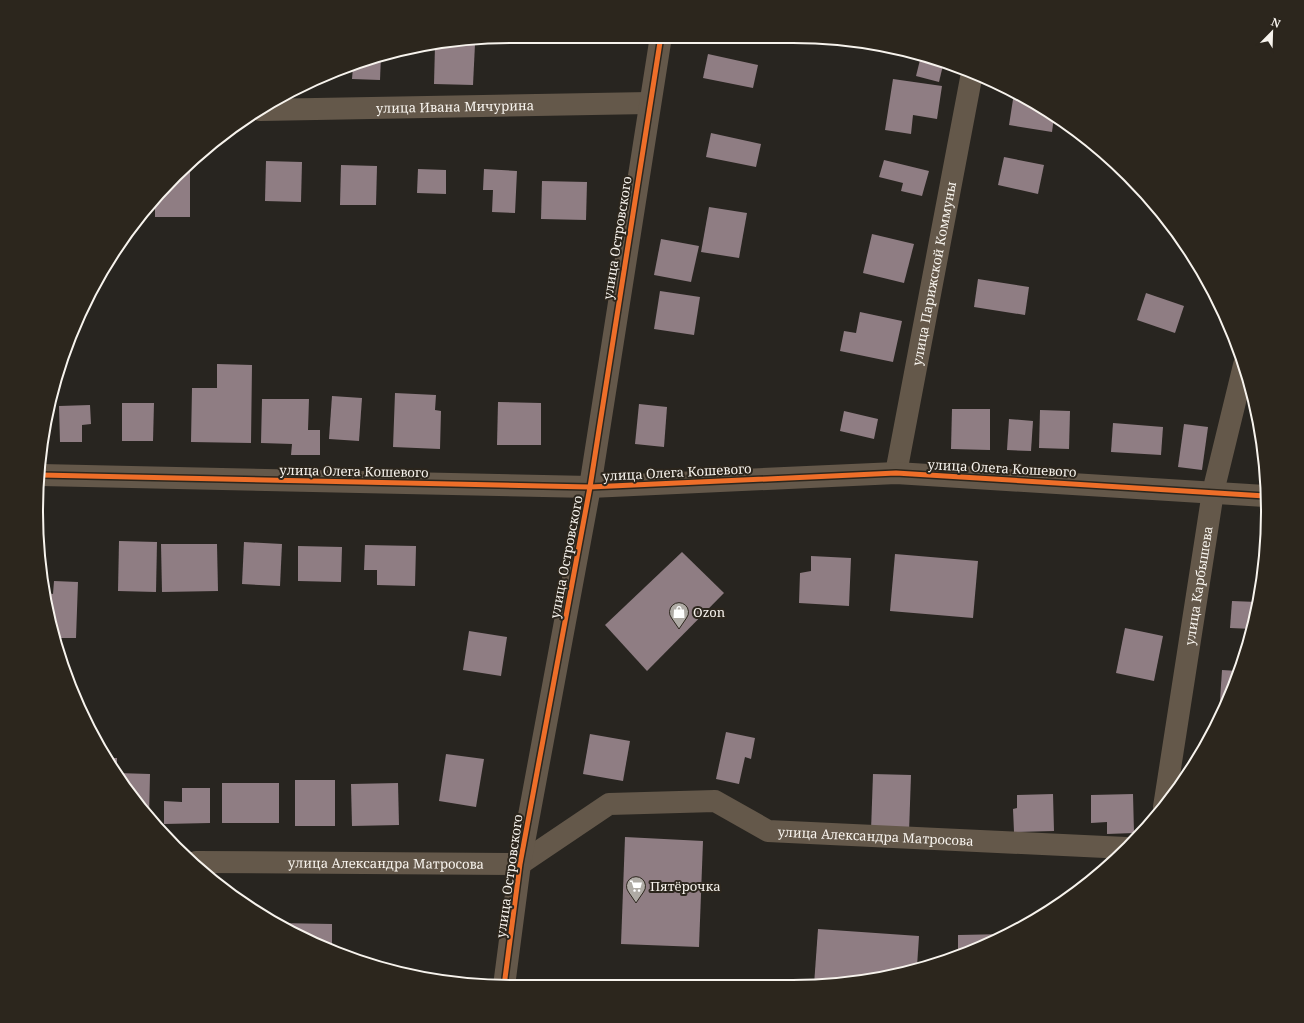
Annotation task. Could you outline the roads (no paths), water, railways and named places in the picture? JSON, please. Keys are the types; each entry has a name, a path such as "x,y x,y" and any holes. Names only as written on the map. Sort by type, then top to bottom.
{"street":[{"name":"улица Островского","path":"505,980 520,864 590,487 649,103 660,43"},
{"name":"улица Парижской Коммуны","path":"896,473 971,79"},
{"name":"улица Ивана Мичурина","path":"271,110 649,103"},
{"name":"улица Карбышева","path":"1166,794 1213,492 1241,377"},
{"name":"улица Олега Кошевого","path":"45,475 590,487 896,473 1260,496"},
{"name":"улица Александра Матросова","path":"201,862 520,864 610,804 715,801 768,831 1119,848"}],"place":[{"name":"Ozon","path":"679,629"},
{"name":"Пятёрочка","path":"636,903"}]}
